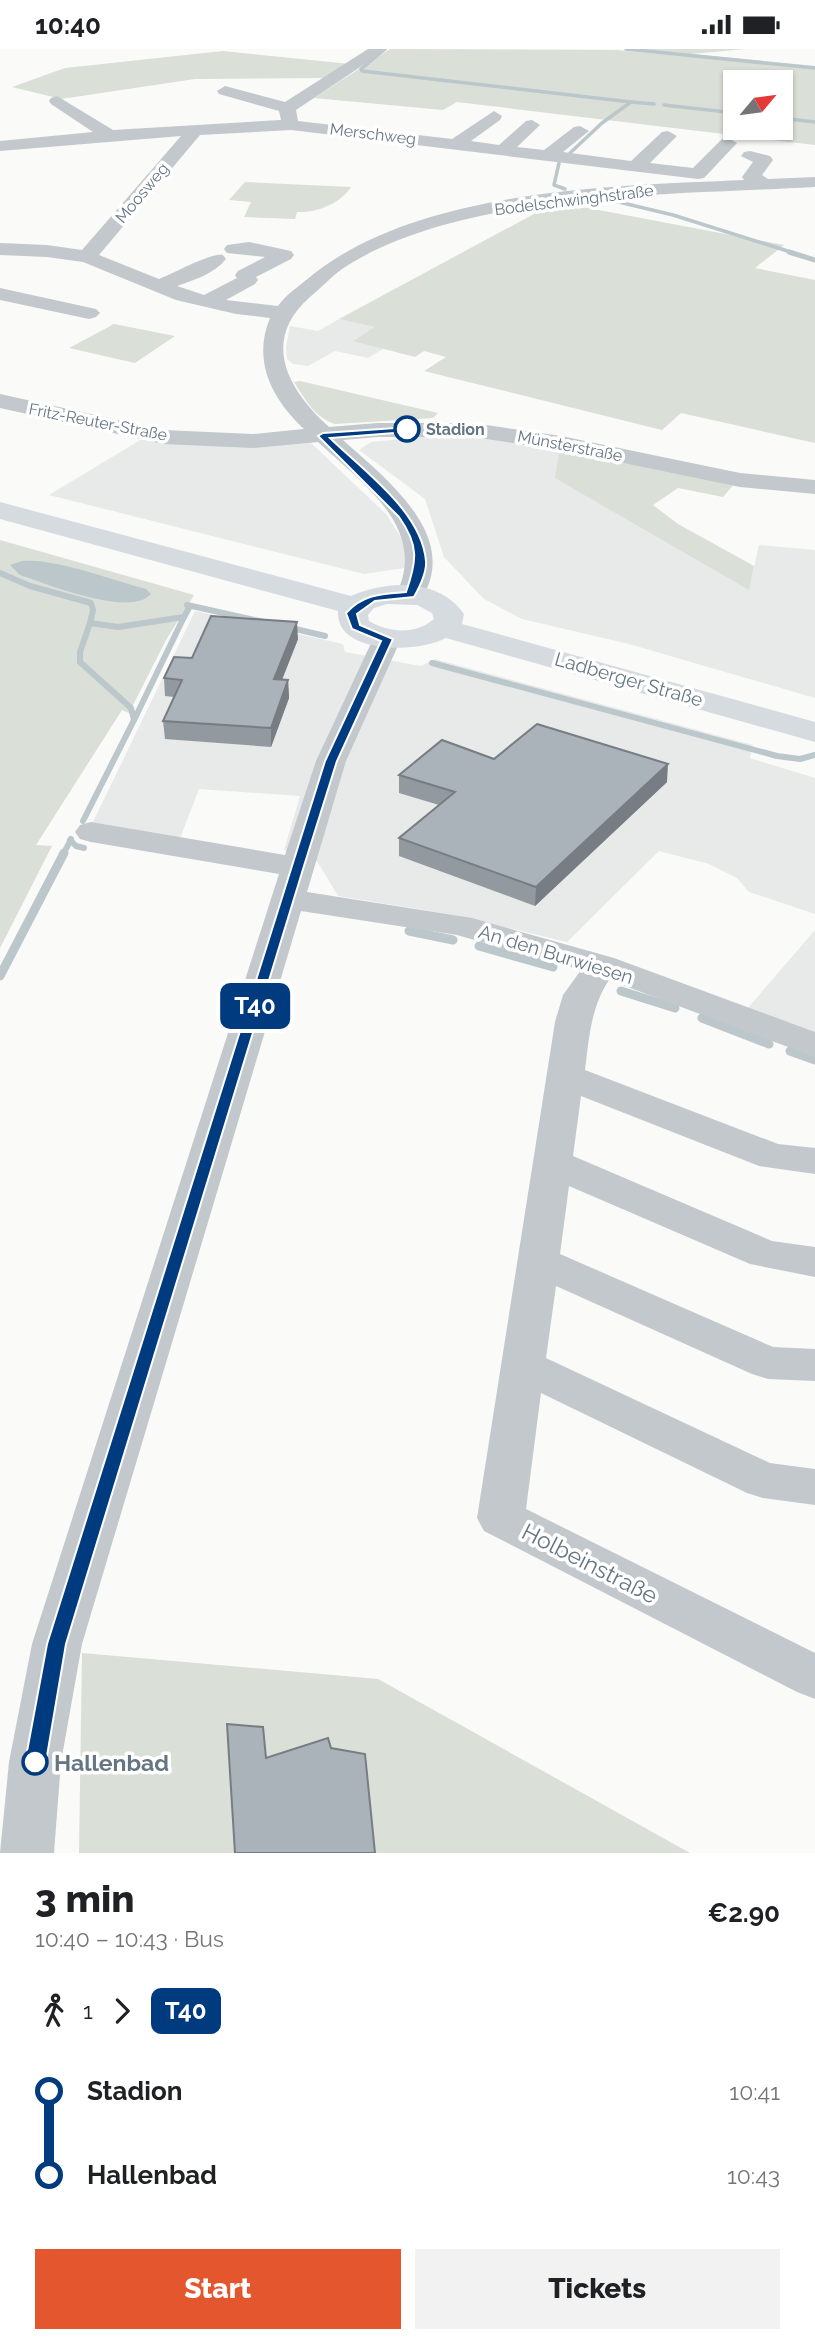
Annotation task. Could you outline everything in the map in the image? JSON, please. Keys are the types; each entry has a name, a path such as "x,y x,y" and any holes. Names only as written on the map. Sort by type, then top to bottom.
{"main road":[{"path":"0,510 356,607"},
{"path":"410,595 424,597 444,607 449,614 449,621 443,628 420,638 387,639 374,636 355,626 352,613 356,607 373,598 410,595"},
{"name":"Ladberger Straße","path":"443,628 815,732"}],"street":[{"name":"Merschweg","path":"289,116 379,49"},
{"path":"225,91 289,116"},
{"path":"57,101 110,135"},
{"path":"206,111 233,127"},
{"path":"456,144 494,115"},
{"name":"Merschweg","path":"0,131 9,145 233,127 289,116 456,144 698,173 715,177 723,187"},
{"path":"503,150 532,125"},
{"name":"Moosweg","path":"87,257 196,129"},
{"path":"549,155 580,131"},
{"path":"636,166 668,136"},
{"path":"698,173 729,143"},
{"path":"750,156 764,160 751,177 766,185"},
{"name":"Bodelschwinghstraße","path":"410,595 421,563 414,530 389,500 286,397 273,366 271,349 276,325 282,313 300,293 330,268 389,239 436,223 555,199 723,187 812,184"},
{"path":"159,286 196,272 225,254 248,248 284,255 245,275 248,280 206,302"},
{"path":"0,249 47,250 87,257 206,302 282,313"},
{"path":"0,294 89,313"},
{"name":"Fritz-Reuter-Straße","path":"0,401 163,437 253,441 323,436"},
{"name":"Münsterstraße","path":"323,436 411,429 500,433 740,480 815,487"},
{"path":"27,1853 35,1762 57,1644 331,761 387,639"},
{"name":"An den Burwiesen","path":"91,832 265,863 293,882 602,965 815,1045"},
{"name":"Holbeinstraße","path":"602,965 581,995 573,1022 501,1518 815,1677"},
{"path":"564,1076 773,1157 815,1161"},
{"path":"553,1163 765,1254 815,1262"},
{"path":"538,1261 768,1363 815,1365"},
{"path":"524,1366 762,1480 815,1487"}],"shaded area":[{"path":"390,49 617,50 680,56 683,54 636,49 746,49 691,54 815,66 815,145 773,140 793,140 793,70 723,70 723,134 457,102 443,110 314,98"},
{"path":"223,51 350,64 328,78 195,79 61,99 12,87 65,68"},
{"path":"245,182 351,187 334,203 312,211 297,212 295,219 244,217 251,202 229,200"},
{"path":"556,202 784,245 755,268 815,280 815,443 681,413 662,430 424,371 446,357 424,351 415,357 353,341 375,327 339,319"},
{"path":"339,319 376,327 354,340 385,348 368,358 335,351 308,366 293,364 287,359 290,326 318,331"},
{"path":"114,324 175,336 135,363 69,348"},
{"path":"300,381 438,413 433,418 335,424 311,407 294,382"},
{"path":"433,436 499,439 560,447 749,589 759,545 815,550 815,698 629,644 522,619 484,599 444,557 425,499 359,450 371,442"},
{"path":"142,439 309,441 387,515 406,546 405,568 364,574 49,495"},
{"path":"560,447 735,483 723,497 678,488 653,505 678,524 754,566 749,590 555,478"},
{"path":"0,540 194,595 166,640 129,713 122,710 36,845 52,846 0,948"},
{"path":"22,561 67,566 146,589 151,594 141,600 126,602 88,597 20,575 10,565"},
{"path":"195,611 343,644 345,652 421,666 435,659 753,745 750,758 815,778 815,914 749,892 737,878 709,864 659,851 567,942 448,914 338,896 317,861 284,850 300,796 199,789 179,841 91,826"},
{"path":"815,930 815,1033 747,1009"},
{"path":"82,1653 378,1679 690,1853 79,1853"}],"building":[{"path":"211,616 297,622 274,679 288,680 271,728 163,721 182,680 164,678 174,657 192,658"},
{"path":"537,724 668,764 536,887 399,838 455,792 399,775 442,740 494,759"},
{"path":"227,1724 263,1727 266,1758 328,1738 331,1748 365,1754 375,1853 235,1853"}],"waterway":[{"path":"385,49 361,69 362,71 631,102"},
{"path":"626,49 815,68"},
{"path":"570,153 602,123 631,102"},
{"path":"631,102 654,104"},
{"path":"664,105 723,112"},
{"path":"793,119 815,122"},
{"path":"559,163 554,185 565,189"},
{"path":"602,198 673,215 794,253"},
{"path":"789,252 815,260"},
{"path":"0,573 30,586 91,603 93,610 90,623"},
{"path":"187,605 264,622"},
{"path":"184,617 190,606"},
{"path":"90,623 118,627 184,617"},
{"path":"134,720 184,617"},
{"path":"90,623 80,652 80,662 131,708 134,720"},
{"path":"287,627 325,636"},
{"path":"432,663 777,756 800,759 815,755"},
{"path":"83,821 134,720"},
{"path":"64,853 70,840"},
{"path":"70,840 76,846 84,848"},
{"path":"0,976 64,853"},
{"path":"409,931 453,940"},
{"path":"479,946 553,967"},
{"path":"621,991 675,1008"},
{"path":"702,1018 769,1044"},
{"path":"790,1051 815,1060"}],"bus line":[{"name":"T40","path":"35,1762 57,1644 298,866 331,761 387,639 363,632 355,626 352,613 363,602 373,598 384,595 410,595 421,563 414,530 403,515 323,436 407,429"}],"place":[{"name":"Stadion","path":"407,429"},
{"name":"Hallenbad","path":"35,1762"}]}
